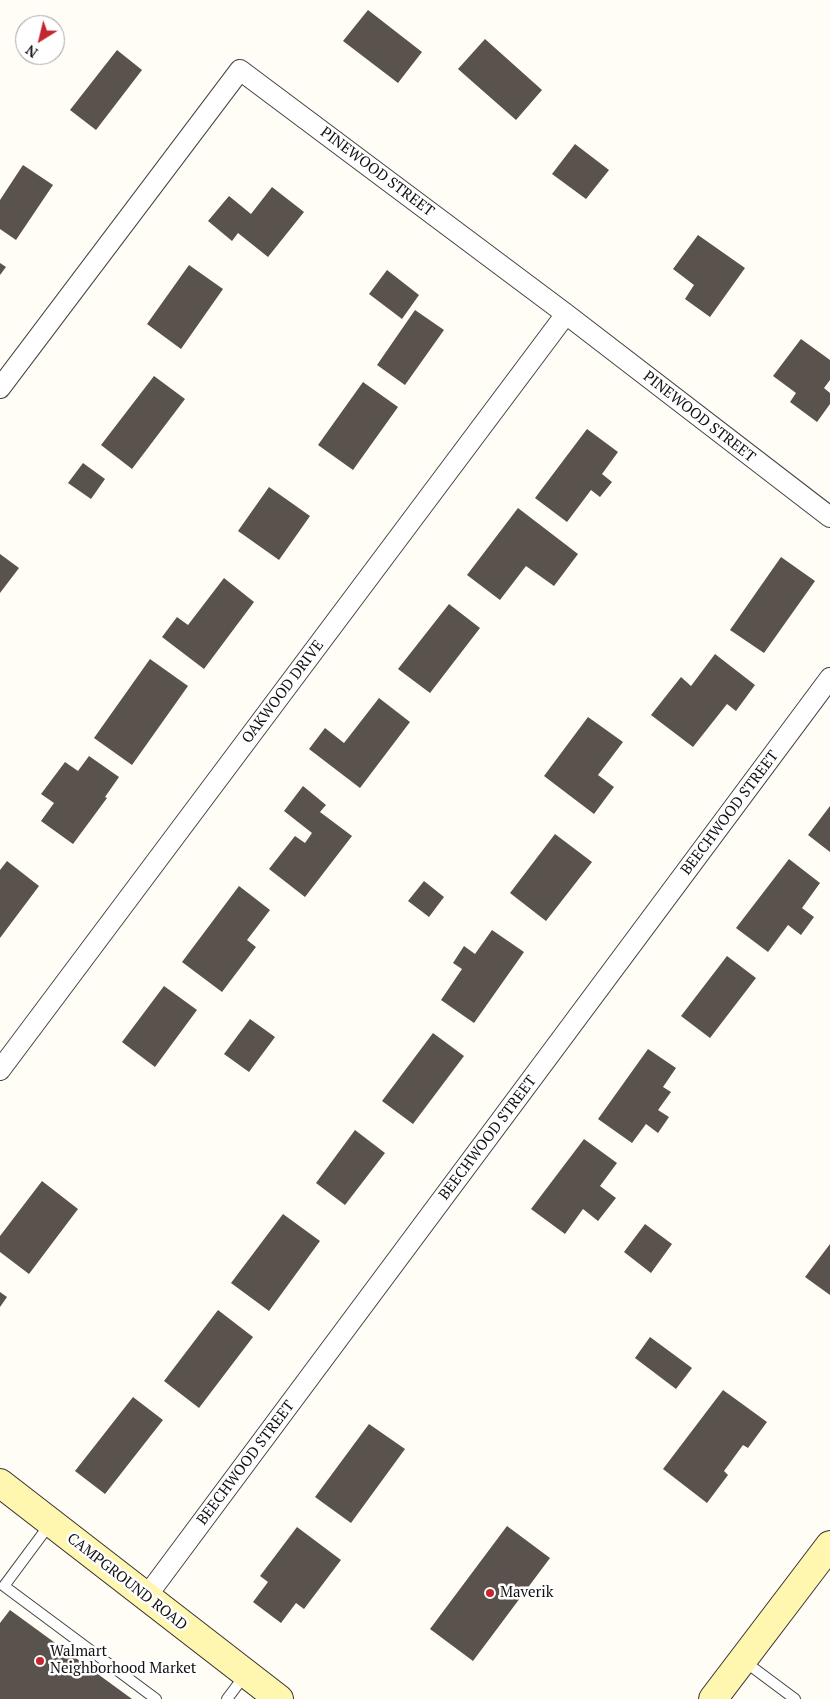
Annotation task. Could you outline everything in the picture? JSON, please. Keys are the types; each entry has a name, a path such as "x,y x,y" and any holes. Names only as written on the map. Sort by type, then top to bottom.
{"street":[{"name":"PINEWOOD STREET","path":"0,388 240,70 566,314 830,517"},
{"name":"OAKWOOD DRIVE","path":"0,1070 566,314"},
{"name":"BEECHWOOD STREET","path":"146,1597 830,678"},
{"name":"CAMPGROUND ROAD","path":"0,1483 279,1699"},
{"path":"713,1699 830,1546"}],"lane":[{"path":"51,1523 4,1586 156,1699"},
{"path":"743,1660 795,1699"},
{"path":"227,1699 246,1674"}],"building":[{"path":"368,10 422,52 398,83 343,41"},
{"path":"485,39 542,90 516,120 458,69"},
{"path":"117,50 142,70 96,130 70,110"},
{"path":"575,144 609,170 586,199 552,174"},
{"path":"23,165 53,185 16,240 0,229 0,200"},
{"path":"272,187 304,212 268,257 238,233 232,241 208,221 229,196 251,214"},
{"path":"698,235 745,268 710,317 685,299 694,285 673,269"},
{"path":"0,263 6,267 0,275"},
{"path":"189,265 223,289 181,349 147,324"},
{"path":"387,270 419,295 402,319 369,294"},
{"path":"415,310 444,330 405,385 377,365"},
{"path":"801,339 830,360 830,380 824,388 830,393 830,404 817,422 790,402 796,393 773,376"},
{"path":"154,376 185,399 132,469 101,445"},
{"path":"363,382 398,407 353,470 318,445"},
{"path":"587,429 618,452 602,474 612,482 600,497 591,490 567,522 535,498"},
{"path":"83,463 105,479 91,499 68,483"},
{"path":"269,487 310,516 279,560 238,531"},
{"path":"518,508 578,554 554,586 526,566 500,600 467,575"},
{"path":"0,554 19,568 0,593"},
{"path":"781,557 815,581 764,653 730,630"},
{"path":"224,578 254,602 204,669 162,637 177,617 188,625"},
{"path":"449,604 480,628 430,693 398,669"},
{"path":"715,654 755,685 736,711 727,704 693,747 651,715 681,677 691,686"},
{"path":"150,659 188,686 132,765 94,738"},
{"path":"379,698 410,722 360,788 309,749 325,728 344,743"},
{"path":"588,717 623,742 598,775 614,787 594,814 544,776"},
{"path":"89,756 119,777 105,797 107,798 73,844 41,821 54,803 41,794 65,762 78,771"},
{"path":"303,786 326,805 320,812 352,836 305,897 269,869 295,836 305,843 312,833 284,811"},
{"path":"830,806 830,852 808,835"},
{"path":"555,834 592,862 546,921 510,893"},
{"path":"789,859 820,883 802,908 814,917 801,935 788,925 768,952 736,928"},
{"path":"7,861 39,886 0,938 0,870"},
{"path":"424,881 444,897 429,917 408,901"},
{"path":"239,886 270,910 247,940 256,947 222,992 182,962"},
{"path":"492,930 524,952 474,1023 441,1000 462,969 453,963 464,946 475,954"},
{"path":"727,956 756,978 710,1038 681,1016"},
{"path":"164,986 197,1010 155,1067 122,1042"},
{"path":"250,1019 275,1037 249,1072 224,1054"},
{"path":"433,1033 464,1056 413,1124 382,1101"},
{"path":"648,1049 676,1068 663,1087 671,1092 658,1110 669,1117 658,1133 646,1124 632,1143 598,1119"},
{"path":"355,1130 385,1153 345,1205 316,1183"},
{"path":"584,1139 617,1163 600,1186 616,1198 598,1221 583,1209 565,1234 531,1209"},
{"path":"42,1181 78,1209 29,1274 0,1252 0,1236"},
{"path":"283,1214 320,1241 269,1311 231,1283"},
{"path":"645,1224 672,1244 651,1273 624,1252"},
{"path":"830,1244 830,1295 805,1277"},
{"path":"0,1292 7,1297 0,1307"},
{"path":"218,1310 253,1337 199,1408 164,1381"},
{"path":"650,1337 692,1368 676,1389 635,1358"},
{"path":"723,1390 767,1422 748,1448 743,1445 724,1471 728,1475 707,1503 663,1469"},
{"path":"133,1397 163,1420 105,1494 75,1471"},
{"path":"369,1424 405,1449 351,1523 315,1497"},
{"name":"Maverik","path":"507,1526 550,1558 473,1661 430,1629"},
{"path":"297,1527 341,1560 304,1609 296,1603 281,1623 253,1602 268,1582 260,1576"},
{"name":"Walmart Neighborhood Market","path":"10,1610 132,1699 0,1699 0,1623"}],"place":[{"name":"Maverik","path":"490,1593"},
{"name":"Walmart Neighborhood Market","path":"40,1661"}]}
